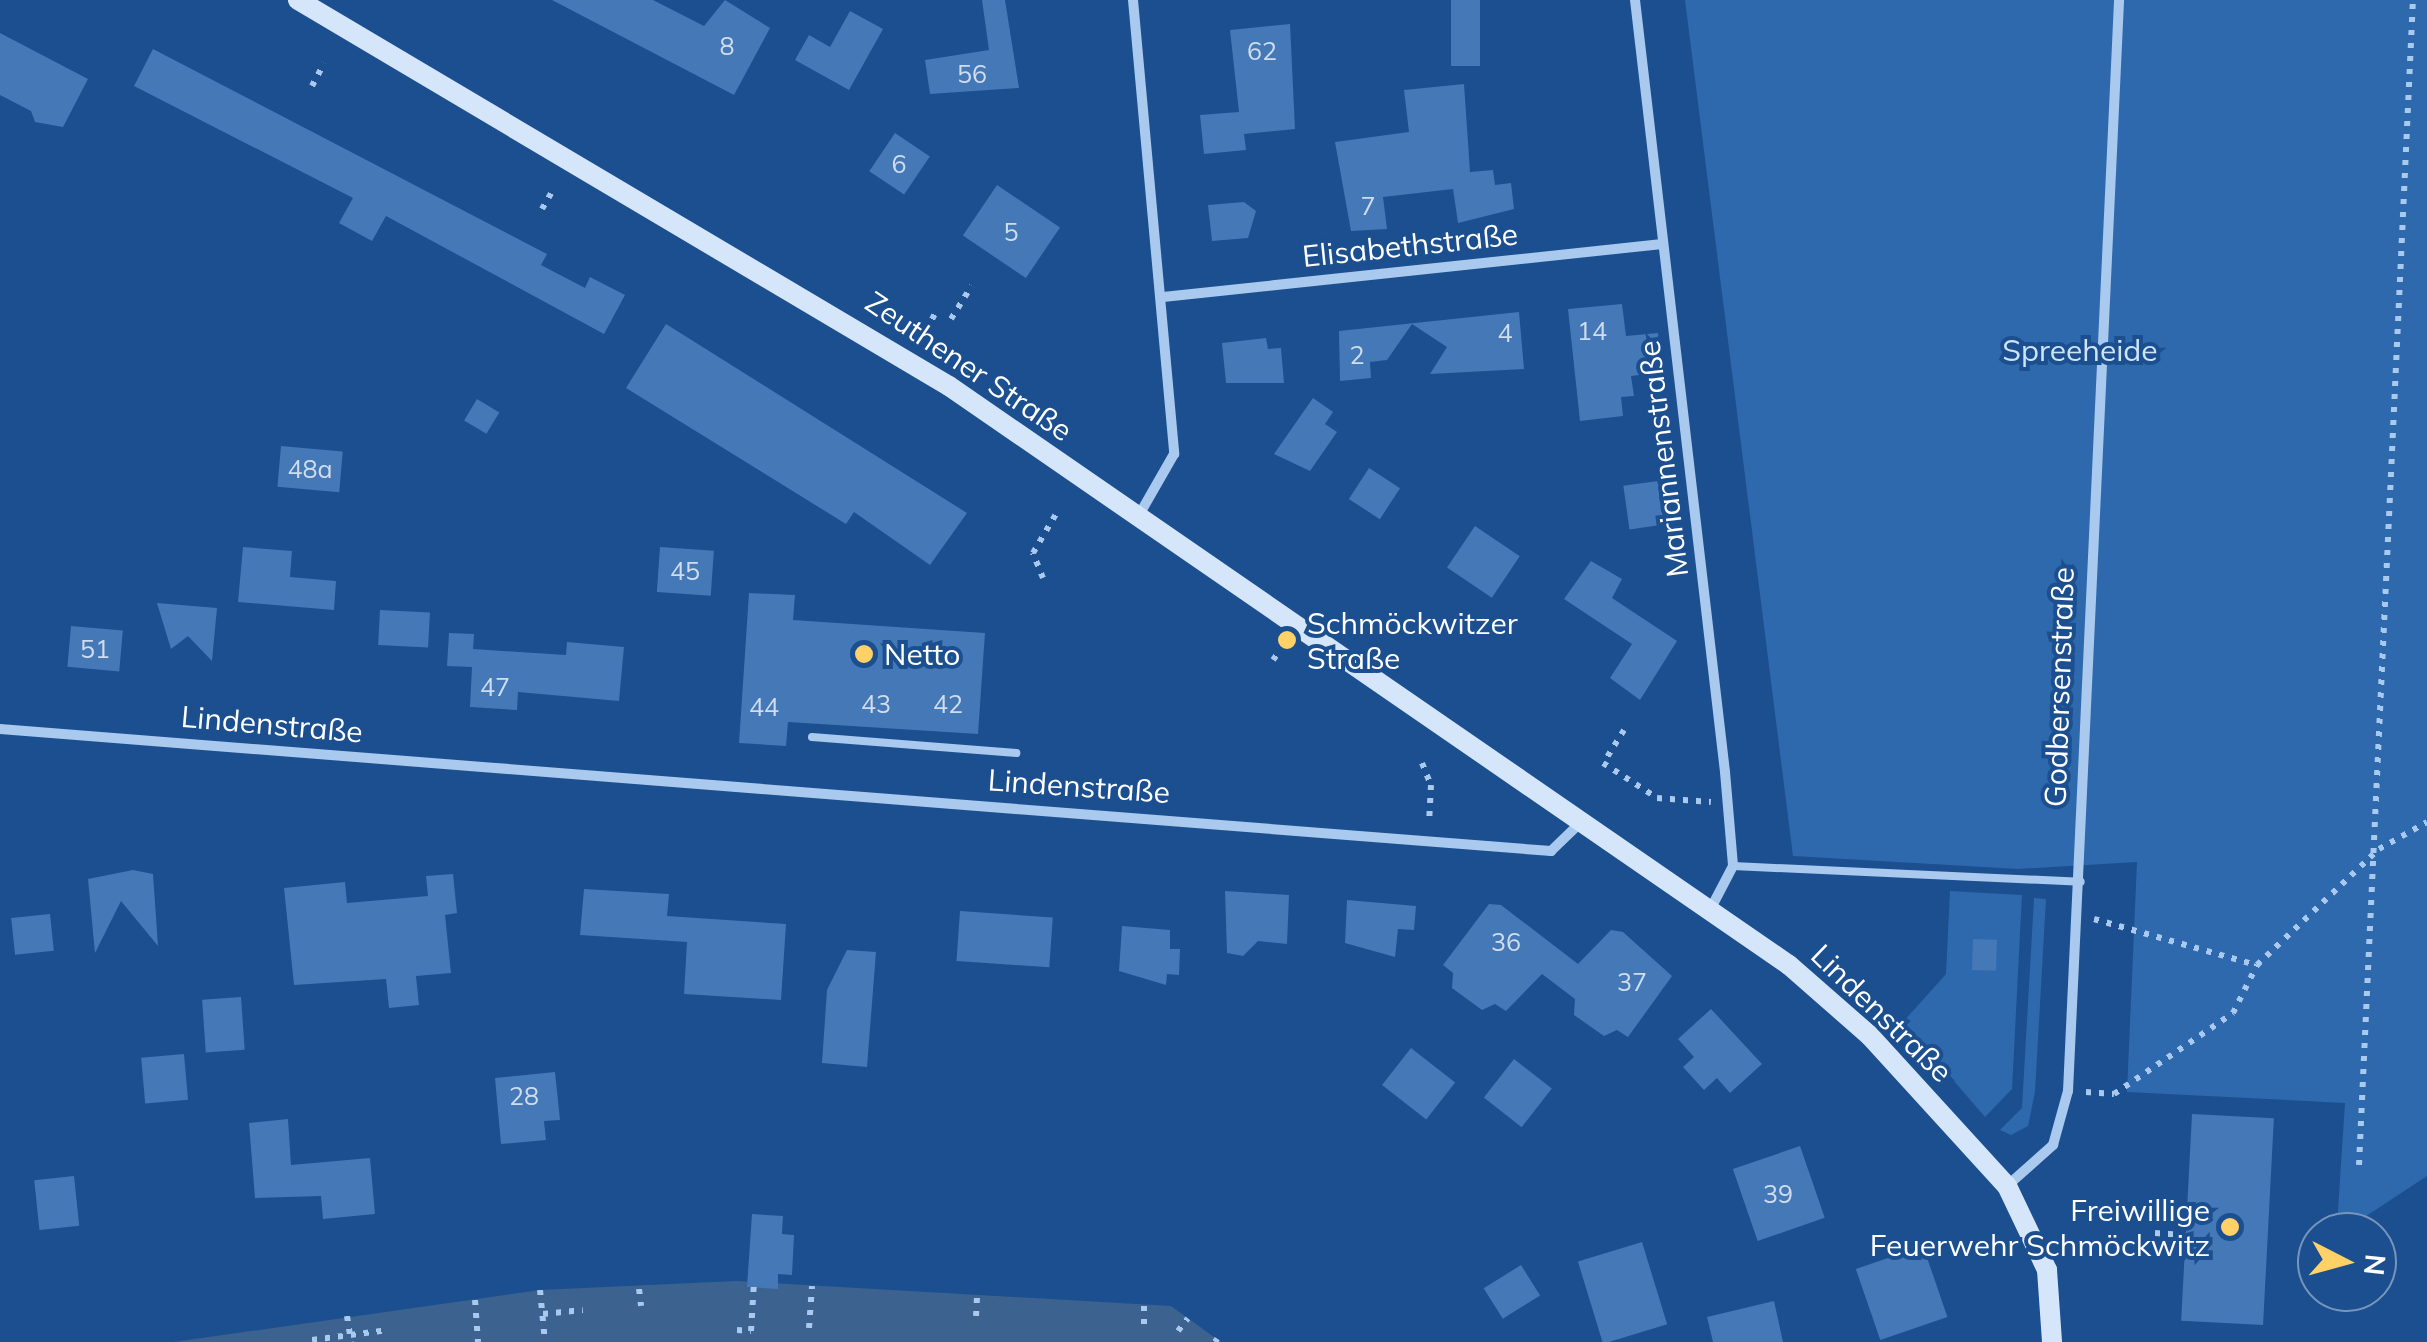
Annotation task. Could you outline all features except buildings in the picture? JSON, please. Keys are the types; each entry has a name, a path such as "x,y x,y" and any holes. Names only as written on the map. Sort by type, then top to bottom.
{"main road":[{"name":"Zeuthener Straße","path":"298,0 830,310 1139,515 1581,822"},
{"name":"Lindenstraße","path":"1581,822 1711,908 1870,1036 2007,1186"},
{"path":"2007,1186 2048,1270 2052,1342"}],"street":[{"path":"1133,0 1163,297 1174,454 1139,515"},
{"name":"Mariannenstraße","path":"1635,0 1733,866"},
{"name":"Godbersenstraße","path":"2007,1186 2053,1145 2068,1091 2081,882 2118,0"},
{"name":"Elisabethstraße","path":"1163,297 1662,244"},
{"name":"Lindenstraße","path":"0,729 1551,851 1581,822"},
{"path":"1711,908 1733,866"}],"lane":[{"path":"812,737 1016,753"},
{"path":"1733,866 2081,882"}],"path":[{"path":"2360,1165 2379,850 2413,0"},
{"path":"312,86 324,63"},
{"path":"542,209 554,188"},
{"path":"951,318 972,286"},
{"path":"924,345 917,340 937,310"},
{"path":"1043,578 1032,553 1056,514"},
{"path":"1273,660 1287,640"},
{"path":"1624,730 1603,763 1657,798 1728,802"},
{"path":"1422,762 1432,785 1428,842"},
{"path":"2068,1091 2114,1094 2233,1014 2257,964 2379,850 2427,822"},
{"path":"2079,915 2257,964"},
{"path":"2156,1234 2187,1235"},
{"path":"737,1330 751,1331 754,1282"},
{"path":"808,1328 812,1286"},
{"path":"639,1288 641,1306"},
{"path":"540,1290 545,1342"},
{"path":"976,1316 977,1296"},
{"path":"476,1300 478,1342"},
{"path":"1144,1305 1144,1324"},
{"path":"542,1314 584,1310"},
{"path":"347,1316 350,1339"},
{"path":"1178,1331 1188,1318"},
{"path":"312,1340 350,1339 388,1330"},
{"path":"370,1332 372,1342"}],"green space":[{"name":"Spreeheide","path":"1685,0 2427,0 2427,1176 2372,1212 2338,1212 2345,1103 2127,1092 2137,862 2018,869 1793,856"},
{"path":"1950,891 2022,895 2012,1089 1985,1117 1903,1022 1946,974"},
{"path":"2034,898 2046,899 2035,1092 2028,1126 2011,1135 2000,1130 2022,1108"}],"shaded area":[{"path":"736,1281 1171,1306 1221,1342 174,1342 540,1290"}],"place":[{"name":"Schmöckwitzer Straße","path":"1287,640"},
{"name":"Netto","path":"864,654"},
{"name":"Freiwillige Feuerwehr Schmöckwitz","path":"2230,1227"}]}
